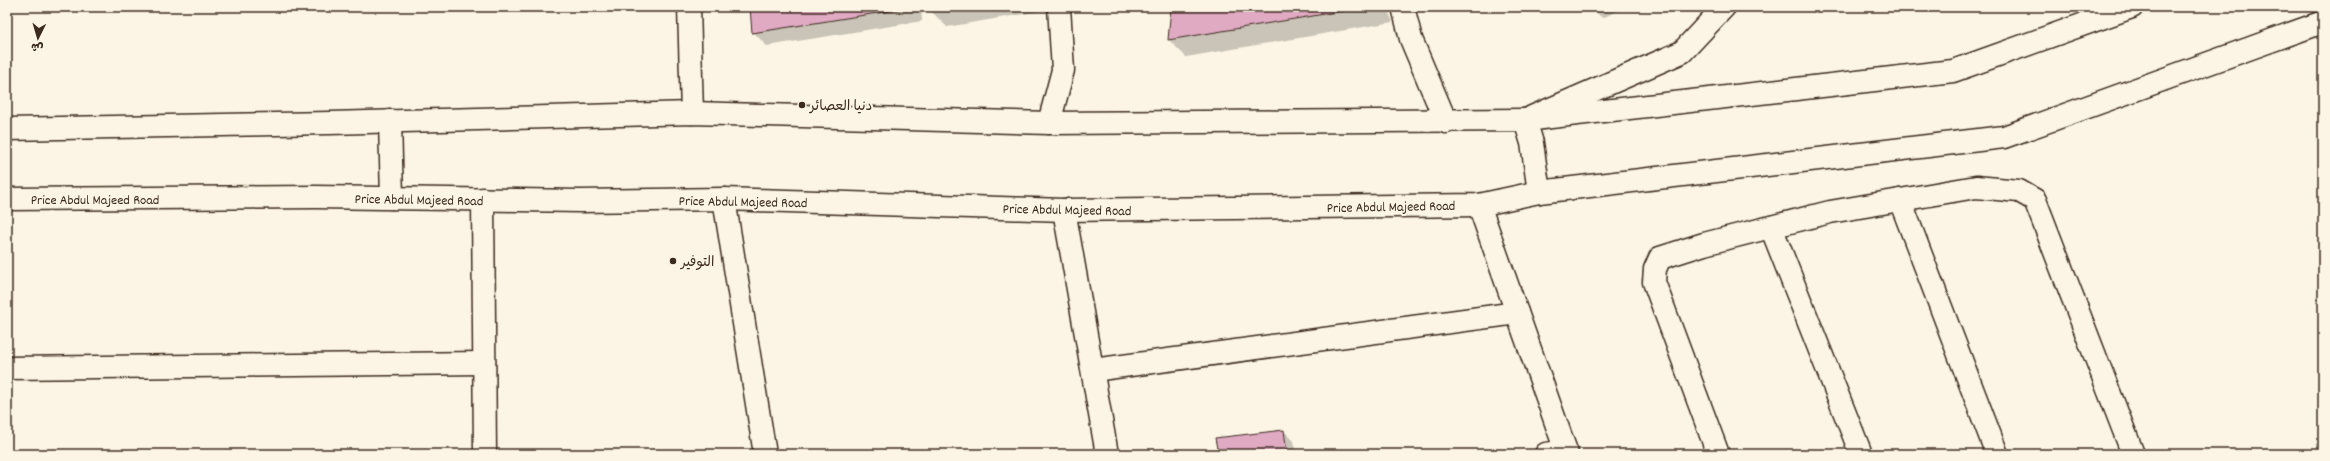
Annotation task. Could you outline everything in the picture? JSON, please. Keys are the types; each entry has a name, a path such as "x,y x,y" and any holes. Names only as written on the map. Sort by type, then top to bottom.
{"main road":[{"path":"689,7 692,113"},
{"path":"1049,123 1063,70 1060,7"},
{"path":"1403,7 1411,39 1446,122"},
{"path":"1525,120 1682,52 1724,7"},
{"path":"7,129 692,113 1049,123 1446,122 1525,120 1953,71 2132,7"},
{"name":"Price Abdul Majeed Road","path":"7,199 392,198 580,202 724,199 1064,210 1479,205 1539,192 2004,137 2323,22"},
{"path":"1525,120 1532,143 1539,192"},
{"path":"390,121 392,198"},
{"path":"1718,454 1654,282 1655,269 1660,258 1830,212 1976,187 2019,191 2035,200 2133,454"},
{"path":"483,199 485,454"},
{"path":"724,199 765,454"},
{"path":"1900,200 1997,454"},
{"path":"1479,205 1517,313 1560,453"},
{"path":"1064,210 1107,454"},
{"path":"1771,227 1861,454"},
{"path":"1093,370 1517,313"},
{"path":"7,368 484,363"}],"building":[{"path":"750,7 909,7 909,8 752,33"},
{"path":"928,7 949,7 929,10"},
{"path":"1171,7 1367,7 1168,40"},
{"path":"1284,430 1287,454 1218,454 1215,438"}],"place":[{"name":"دنيا العصائر","path":"802,105"},
{"name":"التوفير","path":"673,261"}]}
